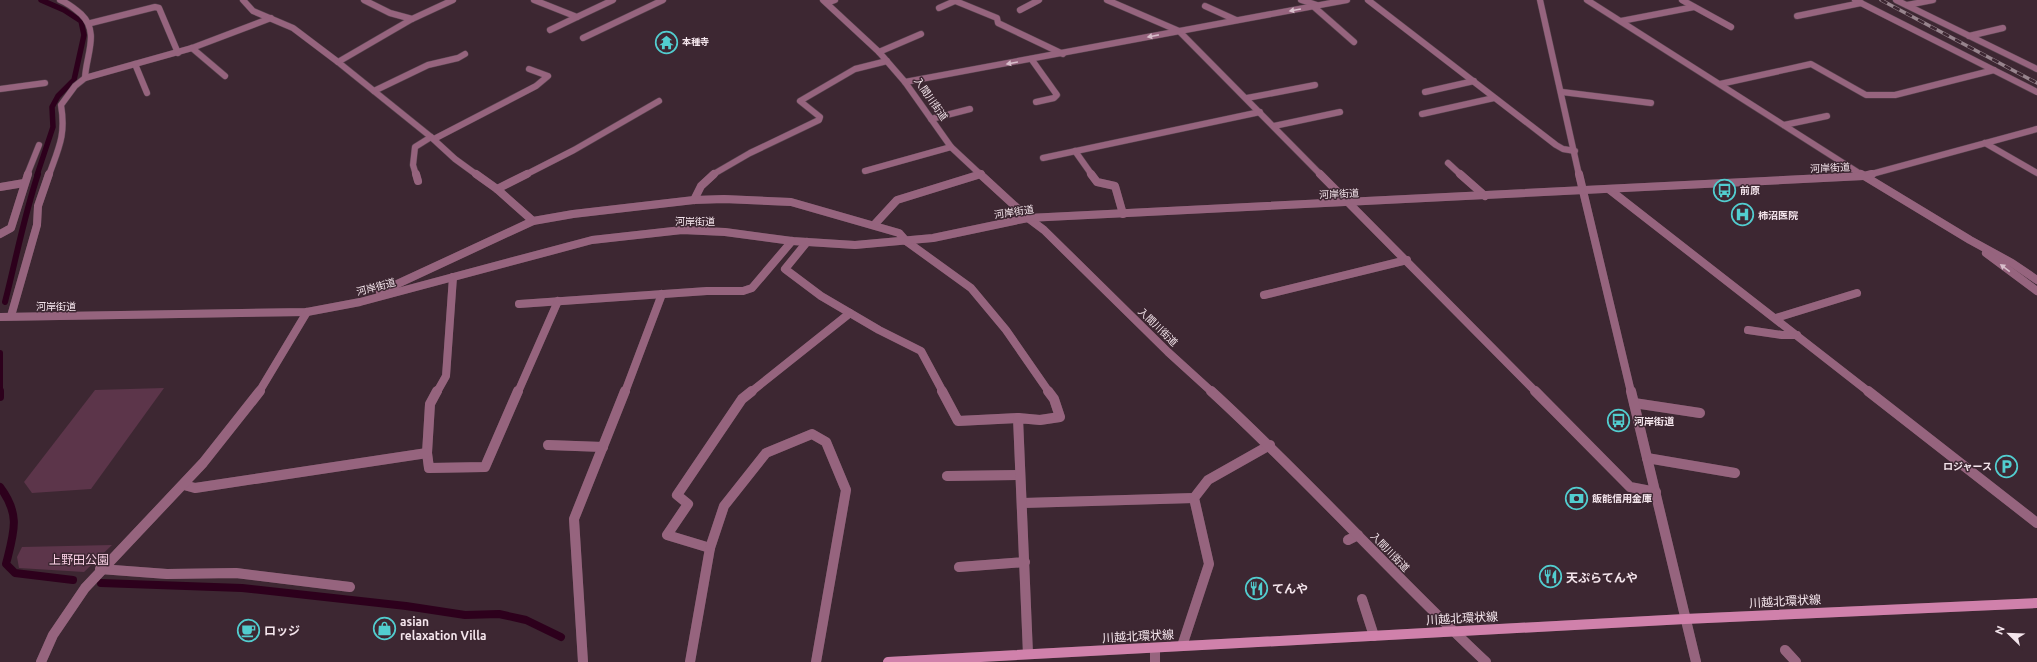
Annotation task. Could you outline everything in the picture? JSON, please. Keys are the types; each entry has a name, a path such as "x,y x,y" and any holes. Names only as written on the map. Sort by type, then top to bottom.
{"main road":[{"name":"川越北環状線","path":"888,662 990,659 1028,654 1453,631 2037,603"}],"street":[{"path":"62,0 77,9 91,23 93,33 85,69 85,78"},
{"path":"243,0 253,11 293,28 338,62 433,138 455,159 497,189 532,221"},
{"path":"367,0 390,13 412,19"},
{"path":"338,62 412,19 453,0"},
{"path":"534,0 550,8 560,9 577,17"},
{"path":"550,30 613,0"},
{"path":"583,38 663,0"},
{"path":"939,8 955,0 997,18 998,23 1063,54"},
{"path":"1020,10 1039,0"},
{"path":"1107,0 1179,31 1247,98 1630,487 1656,492"},
{"path":"1301,0 1315,6 1354,42"},
{"path":"905,82 1032,60 1347,0"},
{"path":"1368,0 1556,145 1563,149 1575,151"},
{"path":"1540,0 1562,92 1583,191 1696,662"},
{"path":"1587,0 1864,176 2037,279"},
{"path":"1682,0 1731,27"},
{"path":"1896,0 2037,69"},
{"path":"1907,5 1933,0"},
{"name":"入間川街道","path":"828,1 880,52 905,82 951,147 1028,218 1044,230 1168,352 1270,445 1453,631 1486,662"},
{"path":"1796,16 1858,1 2037,92"},
{"path":"1205,6 1236,20"},
{"path":"91,23 155,7 159,8 178,52"},
{"path":"1621,21 1694,7"},
{"path":"12,316 37,225 38,206 63,136 64,123 61,105 75,86 85,78 192,48 271,18"},
{"path":"1969,36 2003,28"},
{"path":"880,52 921,34"},
{"path":"192,48 225,76"},
{"path":"374,91 428,65 458,58 465,54"},
{"path":"1032,60 1057,94 1054,98 1036,102"},
{"path":"694,200 697,192 711,176 757,150 819,120 820,116 800,101 855,69 887,61"},
{"path":"135,64 146,93"},
{"path":"1720,84 1811,64 1866,94 1895,95 1994,70"},
{"path":"418,181 413,165 415,147 536,86 548,76 529,69"},
{"path":"1425,92 1474,81"},
{"path":"0,89 45,83"},
{"path":"1247,98 1315,85"},
{"path":"1562,92 1651,103"},
{"path":"1422,114 1494,98"},
{"path":"497,189 574,150 659,101"},
{"path":"931,119 970,109"},
{"path":"1043,158 1260,112"},
{"path":"1274,126 1340,112"},
{"path":"1784,125 1827,116"},
{"name":"河岸街道","path":"0,317 308,312 360,302 592,240 682,230 726,232 792,241 855,245 933,238 1028,218 1610,190 1864,176 2037,129"},
{"path":"1985,143 2037,172"},
{"path":"0,234 11,228 24,183 39,145"},
{"path":"865,171 951,147"},
{"path":"1075,151 1097,182 1115,186 1124,214"},
{"path":"1448,162 1485,196"},
{"path":"874,225 896,200 982,174"},
{"path":"0,187 24,183"},
{"path":"1610,190 2037,523"},
{"path":"360,302 532,221 573,214 694,200 791,202 899,233 906,241 972,288 1006,330 1054,399 1060,417 1040,420 1018,418 958,421 921,351 821,296 785,269 807,242"},
{"path":"1970,240 2037,291"},
{"path":"519,304 707,291 743,291 752,288 792,241"},
{"path":"1264,294 1407,260"},
{"path":"453,277 446,376 430,404 427,453 429,468 485,467 558,301"},
{"path":"1776,318 1857,293"},
{"path":"583,662 574,519 662,294"},
{"path":"41,662 57,629 77,596 100,569 184,484 229,433 257,394 308,312"},
{"path":"710,548 667,535 688,504 677,495 742,399 850,313"},
{"path":"1748,330 1782,335 1797,335"},
{"path":"1634,403 1700,413"},
{"path":"1018,418 1019,475 1023,503 1028,654"},
{"path":"690,662 710,548 724,506 766,453 812,434 826,442 846,490 816,662"},
{"path":"1194,498 1208,480 1270,445"},
{"path":"548,446 603,447"},
{"path":"184,484 195,488 427,453"},
{"path":"1647,458 1735,473"},
{"path":"946,476 1019,475"},
{"path":"1023,503 1194,498"},
{"path":"1182,646 1209,564 1194,498"},
{"path":"1348,540 1358,535"},
{"path":"959,567 1025,562"},
{"path":"100,569 167,574 236,573 350,586"},
{"path":"1362,599 1374,636"},
{"path":"1155,648 1155,662"},
{"path":"1785,650 1796,662"}],"green space":[{"path":"164,388 91,489 32,493 24,482 95,390"},
{"name":"上野田公園","path":"112,545 84,572 19,568 17,557 22,547"}],"waterway":[{"path":"37,175 53,127 52,107 58,96 74,80 84,35 81,21 64,10 41,0"},
{"path":"5,302 24,222 38,174"},
{"path":"0,353 0,397"},
{"path":"0,487 11,506 14,524 6,564 15,573 73,580"},
{"path":"101,583 242,588 406,606 465,615 499,614 526,620 561,637"}],"railway":[{"path":"1881,0 2037,83"}],"place":[{"name":"本種寺","path":"667,42"},
{"name":"前原","path":"1725,190"},
{"name":"柿沼医院","path":"1743,215"},
{"name":"河岸街道","path":"1618,421"},
{"name":"ロジャース","path":"2007,466"},
{"name":"飯能信用金庫","path":"1576,498"},
{"name":"天ぷらてんや","path":"1551,577"},
{"name":"てんや","path":"1256,588"},
{"name":"asian relaxation Villa","path":"385,628"},
{"name":"ロッジ","path":"248,630"}]}
